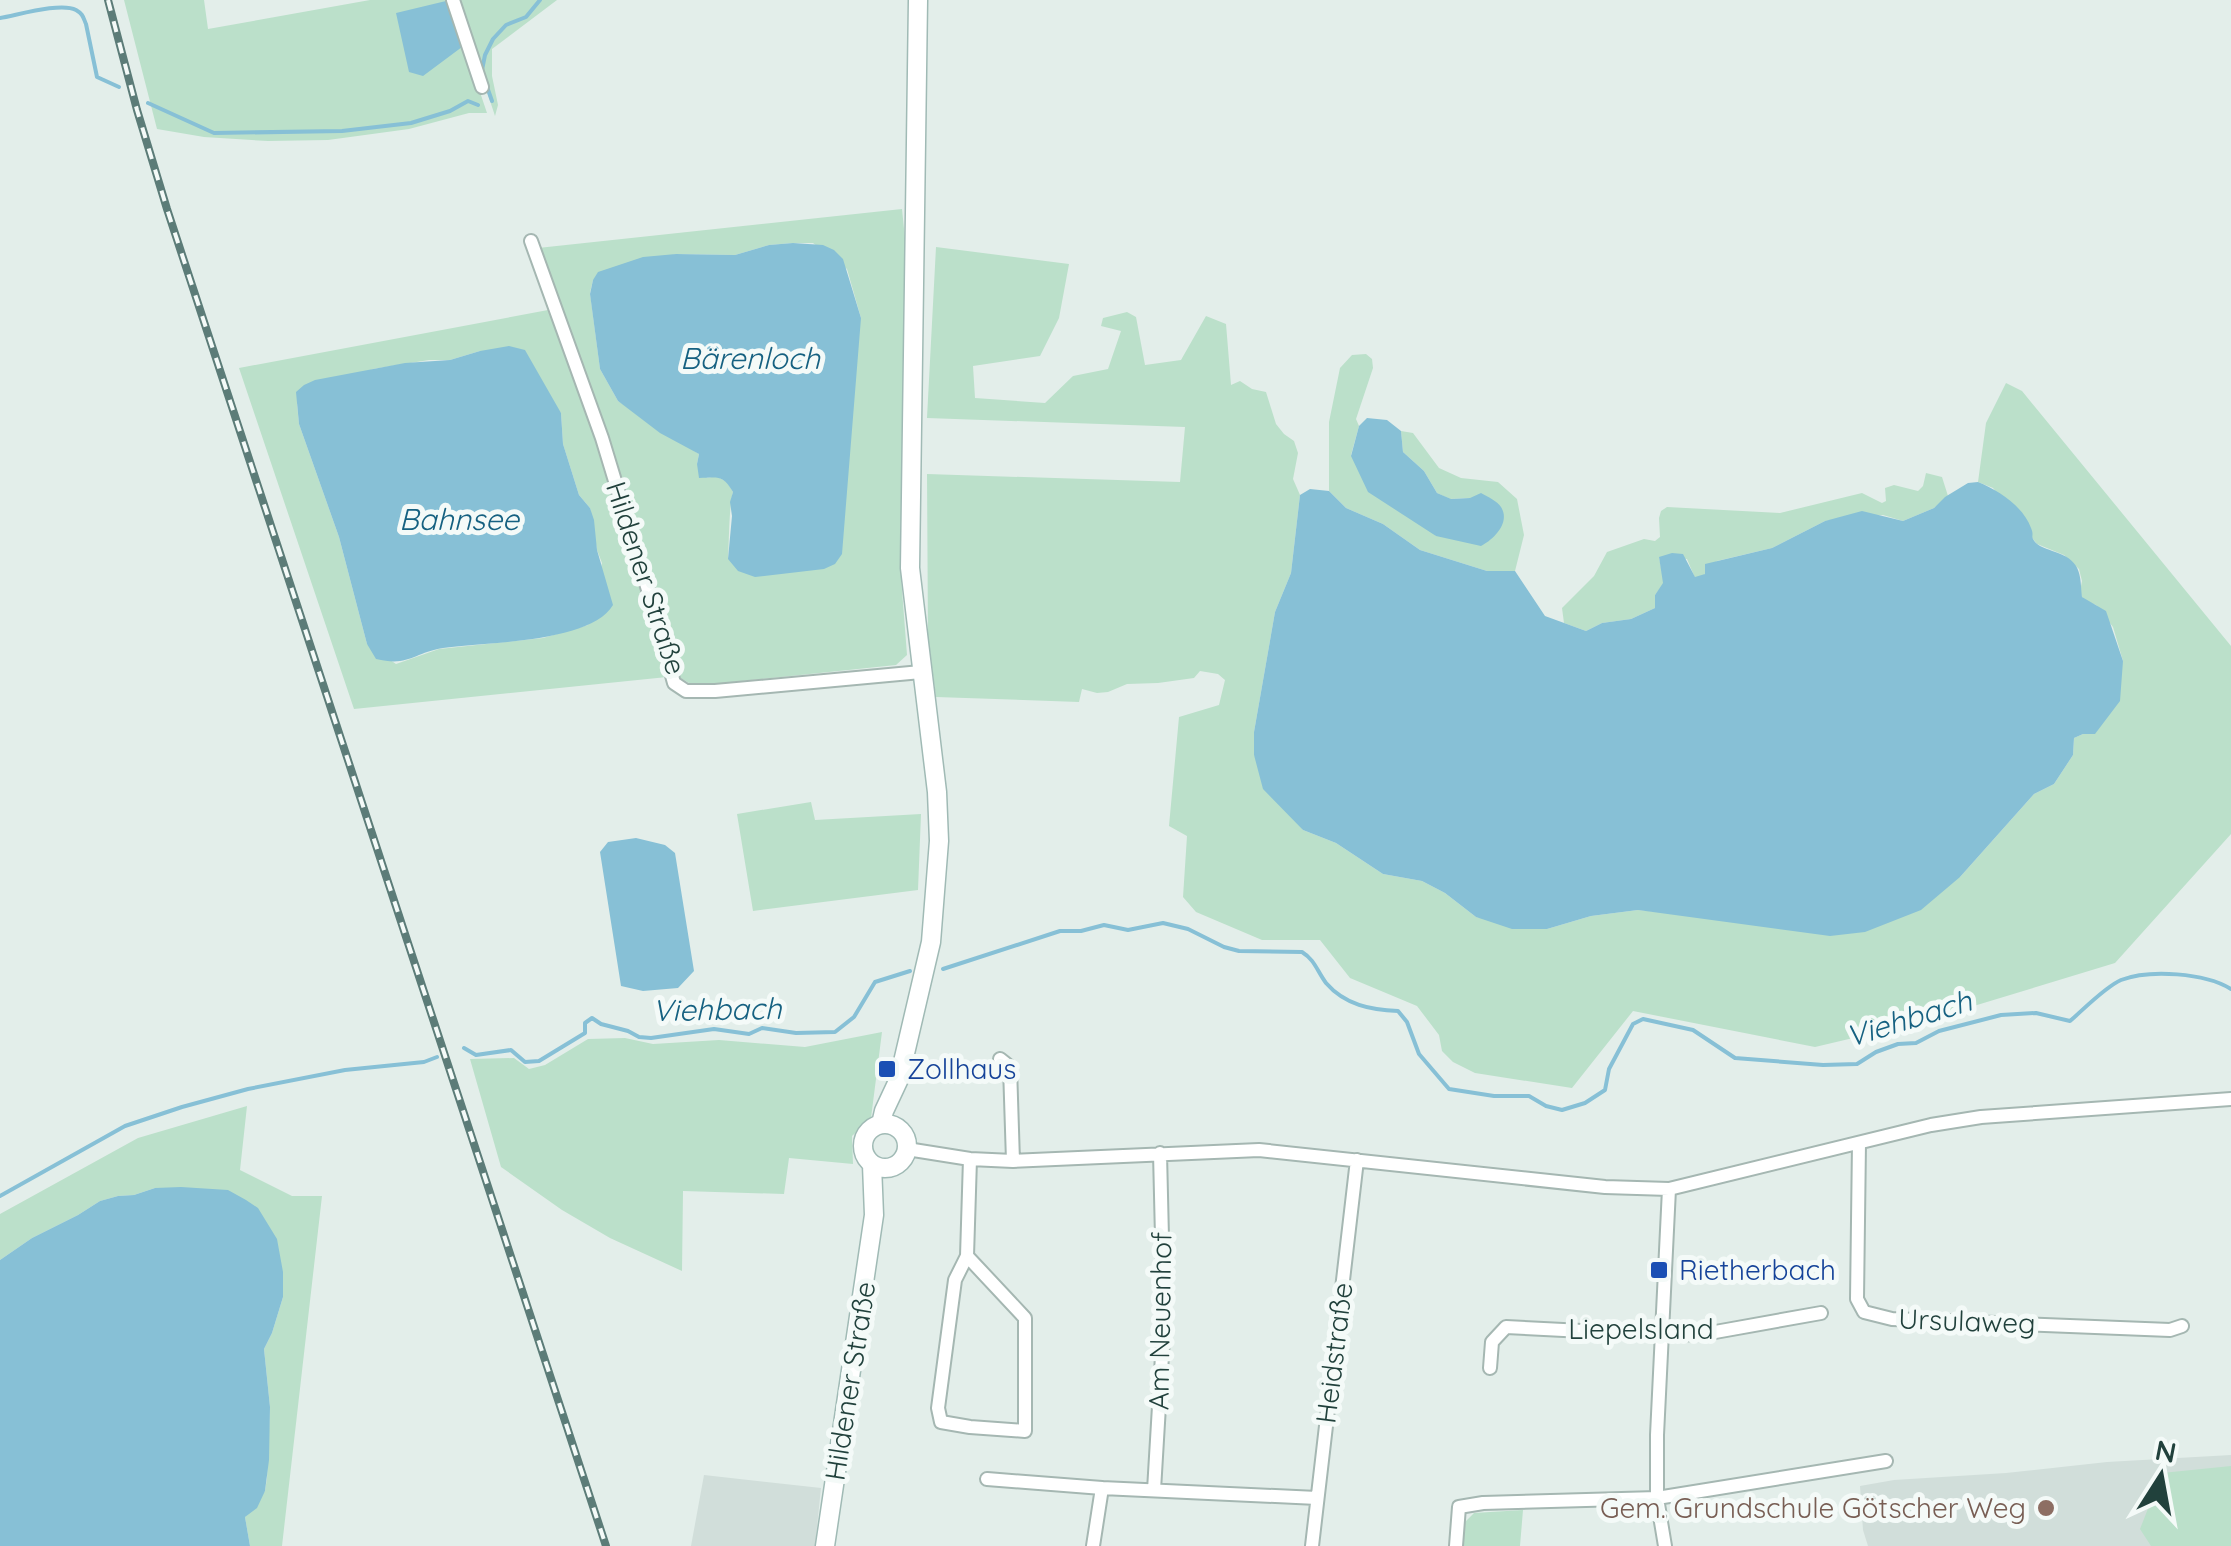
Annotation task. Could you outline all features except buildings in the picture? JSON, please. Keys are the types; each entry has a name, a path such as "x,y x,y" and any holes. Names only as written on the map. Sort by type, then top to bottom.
{"main road":[{"path":"889,1126 870,1129 862,1146 881,1167 898,1166 907,1149 906,1140 889,1126 884,1111 898,1079 931,942 939,840 937,792 910,568 918,0"},
{"name":"Hildener Straße","path":"825,1546 881,1167"}],"street":[{"path":"453,0 482,87"},
{"name":"Hildener Straße","path":"531,241 602,438 674,683 686,691 715,691 921,672"},
{"path":"1000,1060 1010,1067 1013,1161"},
{"path":"907,1149 1013,1161 1259,1150 1605,1187 1669,1188 1931,1124 2231,1099"},
{"name":"Ursulaweg","path":"1859,1143 1857,1299 1864,1312 1892,1319 2170,1330 2182,1326"},
{"name":"Am Neuenhof","path":"1154,1490 1164,1322 1160,1153"},
{"path":"967,1256 1026,1318 1025,1431 941,1422 938,1408 955,1280 967,1256 970,1159"},
{"name":"Heidstraße","path":"1312,1546 1357,1160"},
{"path":"1666,1546 1656,1498 1656,1434 1669,1188"},
{"name":"Liepelsland","path":"1490,1368 1492,1342 1506,1327 1704,1334 1821,1313"},
{"path":"1456,1546 1459,1507 1656,1498 1886,1461"},
{"path":"987,1478 1102,1488 1317,1498"},
{"path":"1094,1546 1102,1488"}],"shaded area":[{"name":"Gem. Grundschule Götscher Weg","path":"2231,1455 2231,1546 1868,1546 1863,1530 1860,1486 2107,1462"},
{"path":"704,1475 821,1488 815,1546 691,1546"}],"green space":[{"path":"124,0 204,0 208,29 370,0 449,0 487,113 469,113 409,129 328,140 204,137 157,129"},
{"path":"457,0 557,0 492,49 498,105 495,116"},
{"path":"902,209 907,258 900,564 907,655 896,665 694,686 679,677 664,613 646,614 667,677 354,709 239,368 548,310 557,305 538,248","holes":["793,243 813,243 847,269 861,318 728,559 733,492 727,482 716,476 707,478 697,464 699,454 618,401 600,369 590,293 593,280 676,254 735,255","480,351 561,413 563,444 579,495 590,508 602,563 588,625 543,638 439,649 396,664 367,644 339,537 299,424 297,404 373,369 450,360"]},
{"path":"936,247 1069,264 1059,318 1040,356 973,366 975,398 1045,403 1073,376 1108,369 1121,331 1101,326 1103,318 1127,312 1136,317 1145,365 1181,360 1206,316 1226,324 1231,385 1240,381 1266,392 1276,424 1294,441 1298,453 1293,479 1300,495 1291,573 1275,612 1254,732 1254,755 1303,830 1336,843 1383,874 1422,881 1476,917 1547,929 1591,916 1638,910 1680,914 1960,877 2034,794 2054,784 2073,755 2074,738 2083,734 2123,661 2113,627 2096,605 2082,597 2079,569 2064,555 2037,544 1993,488 1978,482 1986,423 2006,383 2022,391 2231,646 2231,834 2115,963 1921,1022 1815,1047 1633,1011 1572,1088 1475,1073 1453,1062 1442,1051 1439,1035 1417,1006 1350,978 1320,940 1262,940 1196,912 1183,897 1187,836 1169,826 1179,717 1219,705 1225,680 1218,674 1200,671 1194,678 1127,684 1108,692 1082,689 1079,702 936,697 928,637 927,474 1180,482 1185,427 927,418"},
{"path":"1366,354 1372,359 1373,368 1356,419 1359,426 1351,455 1436,536 1470,498 1450,499 1437,493 1424,471 1403,452 1401,431 1413,433 1439,468 1461,478 1498,482 1517,499 1524,535 1515,571 1487,571 1420,550 1383,524 1346,508 1329,491 1329,422 1340,368 1352,355"},
{"path":"1926,473 1942,477 1948,496 1934,508 1903,521 1883,515 1825,521 1772,548 1717,561 1702,577 1695,578 1687,559 1659,557 1664,583 1655,595 1655,608 1586,631 1564,623 1562,608 1594,576 1607,552 1644,539 1655,541 1660,537 1661,511 1667,507 1780,513 1862,493 1882,503 1886,501 1885,488 1894,485 1918,491"},
{"path":"811,802 815,820 921,814 918,890 753,911 737,814"},
{"path":"882,1032 871,1118 852,1136 853,1164 789,1158 784,1194 683,1191 682,1271 610,1238 501,1167 470,1059 514,1058 529,1069 545,1065 588,1039 625,1038 653,1044 719,1040 805,1047"},
{"path":"247,1106 240,1170 292,1196 322,1196 282,1546 250,1546 245,1517 265,1491 270,1407 264,1349 283,1297 155,1188 100,1201 0,1260 0,1214 138,1138"},
{"path":"2231,1466 2231,1546 2151,1546 2140,1529 2162,1473"},
{"path":"1523,1510 1520,1546 1462,1546 1465,1522 1474,1513"}],"water":[{"path":"446,1 462,47 423,76 409,72 396,13"},
{"name":"Bärenloch","path":"793,243 823,245 843,259 861,318 842,554 835,564 824,569 755,577 738,571 728,559 733,492 726,482 699,478 699,454 660,433 618,401 600,369 590,294 598,272 643,257 735,255"},
{"name":"Bahnsee","path":"509,346 525,350 561,413 563,444 579,495 594,520 597,550 613,605 601,618 561,634 443,648 404,660 376,659 367,644 339,537 299,424 296,392 315,380 405,363 450,360"},
{"path":"1367,418 1387,420 1401,431 1403,452 1424,471 1437,493 1451,499 1481,493 1497,503 1504,519 1495,535 1481,546 1436,536 1368,492 1351,456 1359,426"},
{"path":"1978,482 2016,506 2027,520 2036,543 2072,561 2078,570 2082,597 2106,611 2123,661 2120,701 2095,734 2074,738 2073,755 2054,784 2034,794 1960,877 1921,910 1865,932 1830,936 1638,910 1591,916 1547,929 1512,929 1476,917 1422,881 1383,874 1336,843 1303,830 1263,789 1254,755 1254,732 1275,612 1291,573 1300,495 1310,489 1329,491 1346,508 1383,524 1420,550 1487,571 1515,571 1545,616 1586,631 1655,608 1655,595 1663,583 1659,557 1683,554 1695,577 1705,574 1705,564 1772,548 1825,521 1862,511 1903,521 1934,508 1968,483"},
{"path":"636,838 665,845 675,853 694,971 678,988 643,991 621,986 600,852 608,842"},
{"path":"155,1188 228,1190 258,1208 277,1239 283,1297 264,1349 270,1407 269,1460 265,1491 257,1508 245,1517 250,1546 0,1546 0,1260 100,1201"}],"waterway":[{"path":"482,70 493,39 506,25 526,17 540,0"},
{"path":"0,18 50,8 76,10 86,24 97,77 119,87"},
{"path":"486,84 492,101"},
{"path":"148,103 214,133 342,131 411,123 468,101 478,105"},
{"name":"Viehbach","path":"943,969 1060,931 1104,925 1128,930 1163,923 1188,929 1239,951 1302,952 1341,997 1368,1008 1398,1011 1407,1022 1419,1054 1449,1089 1494,1096 1529,1096 1562,1110 1585,1103 1605,1090 1609,1069 1633,1024 1643,1019 1693,1030 1735,1058 1857,1064 1898,1044 1916,1043 1939,1031 2001,1015 2036,1013 2070,1021 2108,988 2133,977 2192,976 2231,989"},
{"name":"Viehbach","path":"464,1048 476,1055 511,1050 525,1062 539,1061 585,1033 585,1023 592,1018 651,1038 714,1029 749,1034 762,1028 796,1033 835,1032 854,1017 875,982 910,971"},
{"name":"Viehbach","path":"0,1196 125,1126 182,1107 248,1089 437,1057"}],"railway":[{"path":"108,0 167,209 606,1546"}],"place":[{"name":"Zollhaus","path":"887,1069"},
{"name":"Rietherbach","path":"1659,1270"},
{"name":"Gem. Grundschule Götscher Weg","path":"2046,1508"}]}
